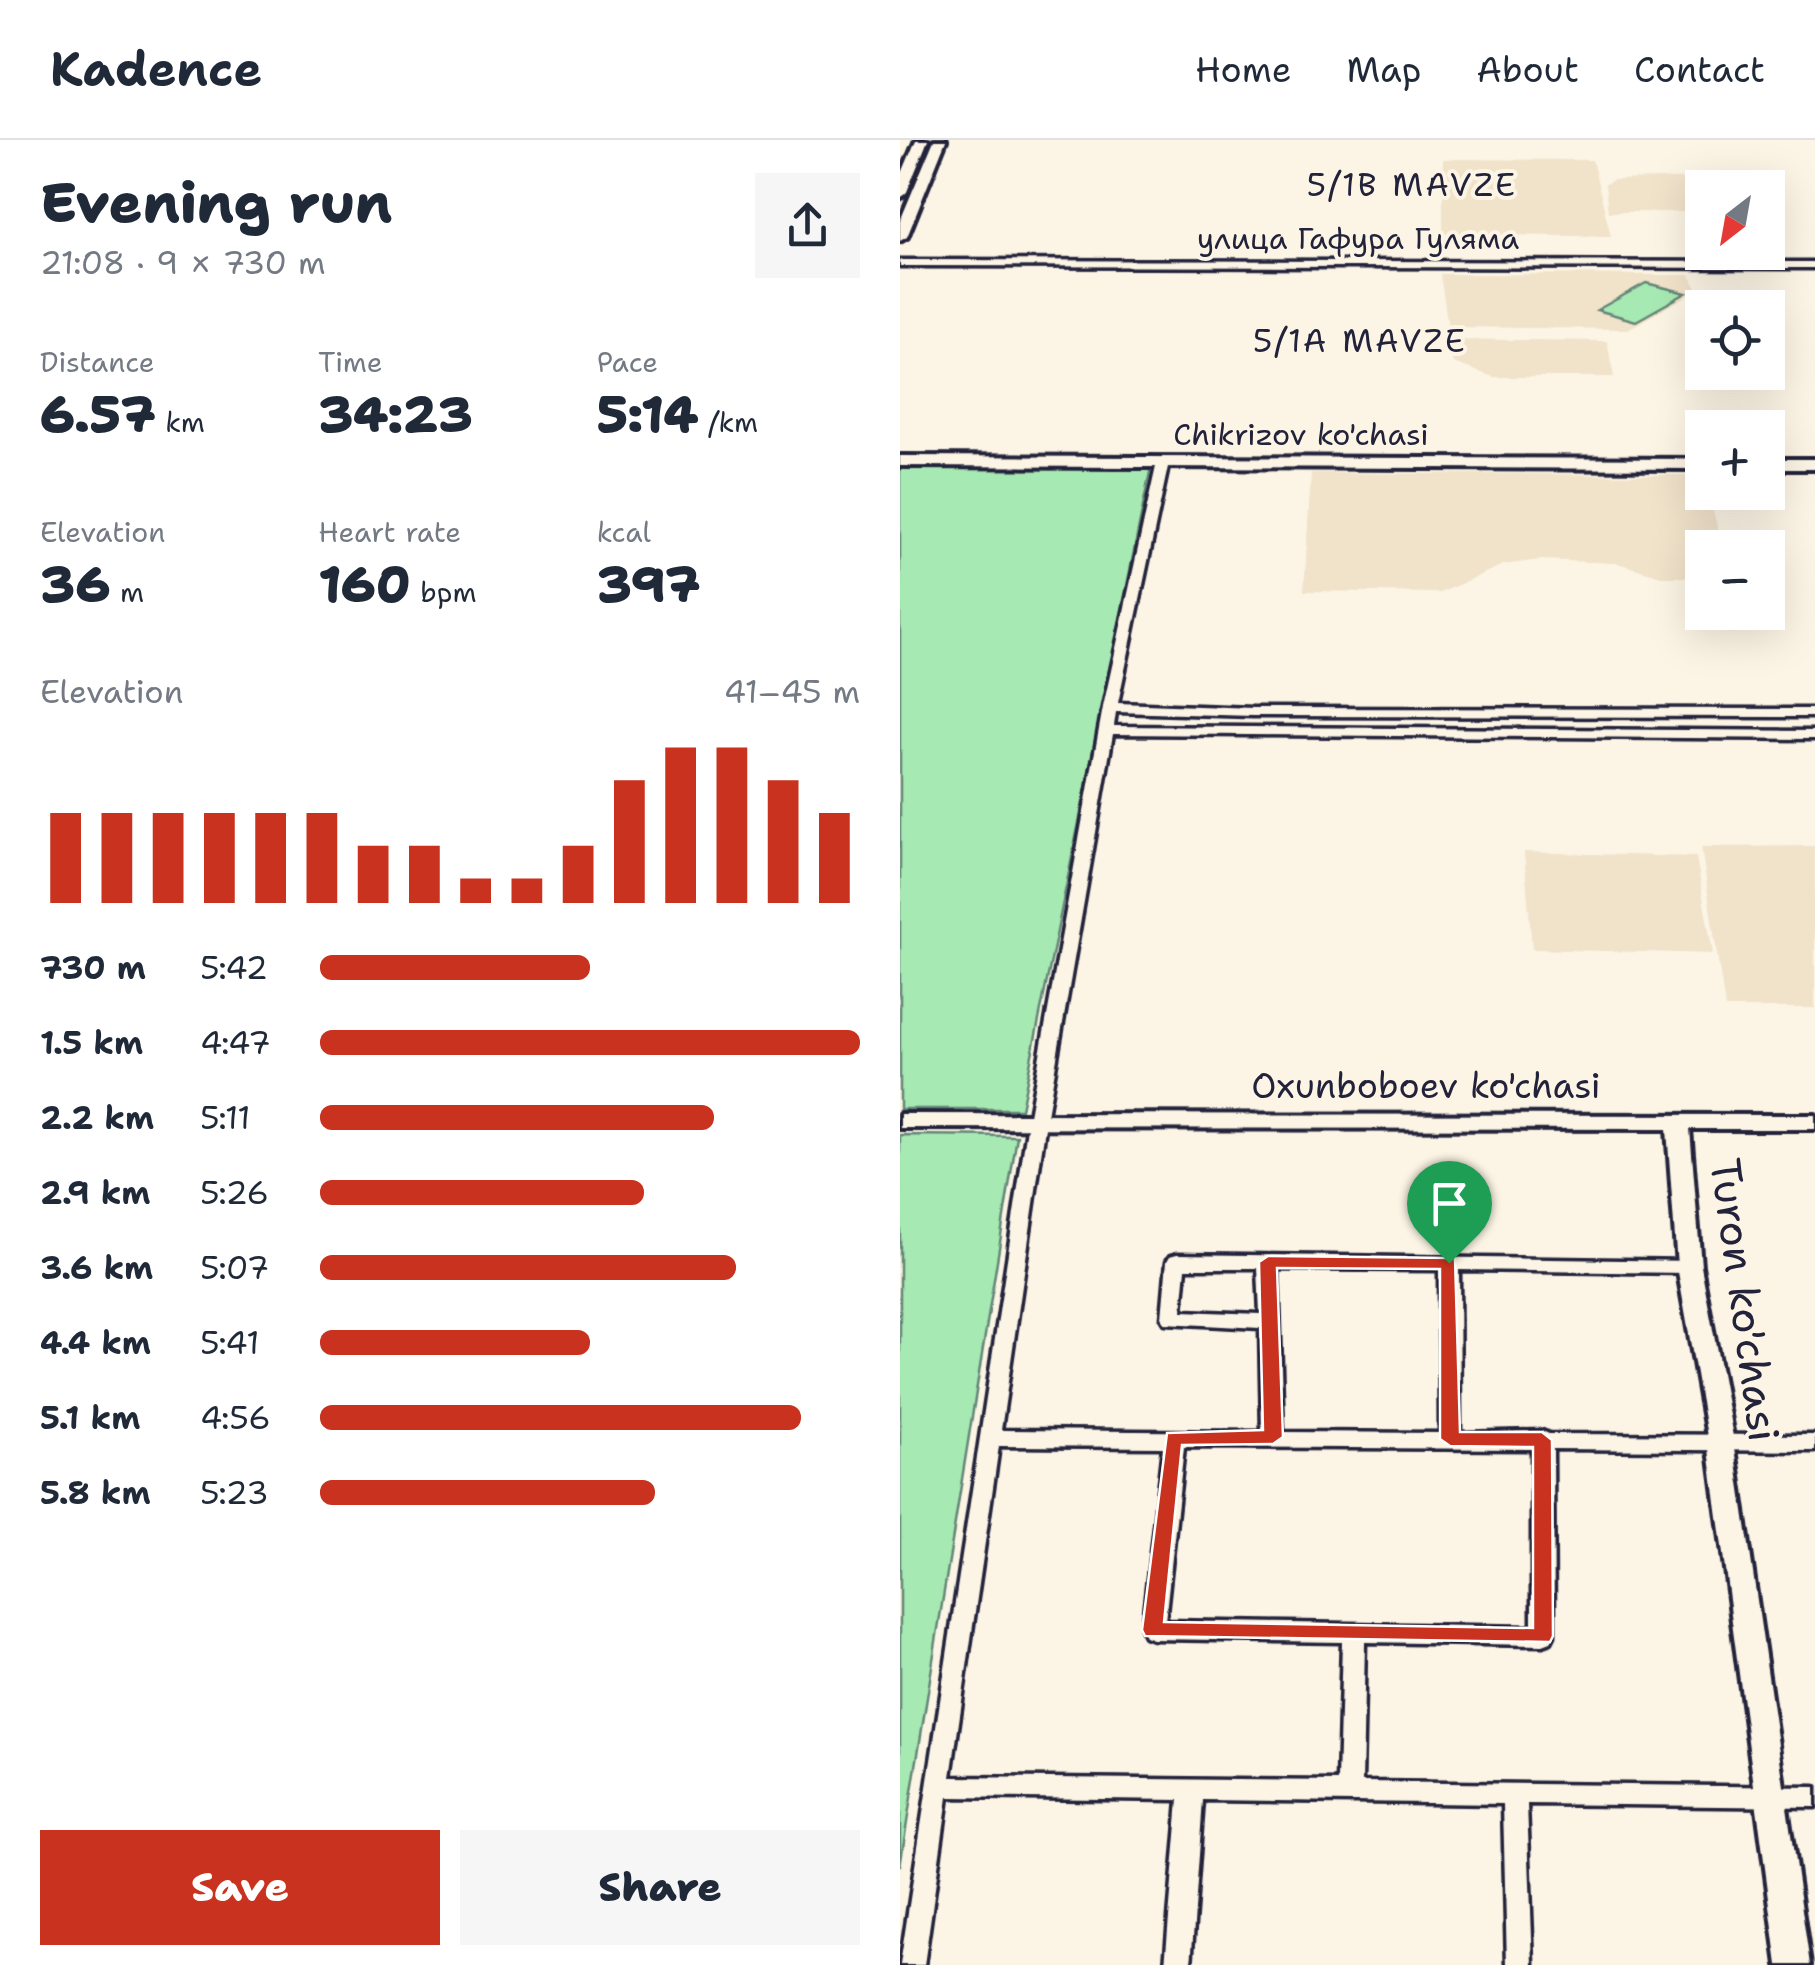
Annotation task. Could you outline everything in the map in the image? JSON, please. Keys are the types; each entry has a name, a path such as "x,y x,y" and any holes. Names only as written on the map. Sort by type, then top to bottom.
{"main road":[{"path":"900,194 922,140"},
{"path":"900,235 940,140"},
{"name":"Chikrizov ko'chasi","path":"900,458 1685,460"},
{"name":"Chikrizov ko'chasi","path":"900,458 1163,462 1685,460"},
{"path":"1785,461 1815,461"},
{"name":"Oxunboboev ko'chasi","path":"900,1120 1815,1122"},
{"name":"Turon ko'chasi","path":"1678,1122 1690,1266 1721,1442 1794,1965"}],"street":[{"path":"900,252 1815,254"},
{"name":"улица Гафура Гуляма","path":"900,263 1815,265"},
{"path":"911,1965 1037,1121 1110,707 1163,462"},
{"path":"1110,707 1254,712 1815,713"},
{"path":"1106,730 1815,735"},
{"path":"1271,1321 1172,1318 1176,1261 1690,1266"},
{"path":"1268,1262 1273,1437"},
{"path":"1449,1263 1450,1439"},
{"path":"989,1438 1273,1437 1815,1444"},
{"path":"1174,1438 1153,1630 1543,1636 1542,1440"},
{"path":"1350,1789 1354,1634"},
{"path":"940,1787 1815,1797"},
{"path":"1178,1965 1192,1791"},
{"path":"1515,1792 1520,1965"}],"shaded area":[{"path":"1443,159 1592,160 1611,236 1443,235"},
{"path":"1685,179 1685,212 1608,212 1605,184 1613,180"},
{"path":"1440,274 1690,275 1698,290 1685,290 1685,297 1628,329 1448,327"},
{"path":"1445,339 1607,341 1614,377 1494,377 1453,363"},
{"path":"1311,473 1685,475 1685,510 1713,510 1718,530 1685,530 1685,577 1665,577 1617,563 1540,560 1503,565 1440,593 1304,591"},
{"path":"1815,846 1815,1008 1725,1008 1701,847"},
{"path":"1524,852 1696,857 1713,954 1532,949"}],"green space":[{"path":"1646,283 1685,293 1636,321 1597,310"},
{"path":"900,467 1151,467 1021,1109 900,1109"},
{"path":"900,1135 1017,1136 900,1866"}],"district":[{"name":"5/1B MAVZE","path":"1412,185"},
{"name":"5/1A MAVZE","path":"1360,341"}],"route":[{"path":"1268,1262 1449,1263 1450,1439 1542,1440 1543,1636 1153,1630 1174,1438 1273,1437 1268,1262"}]}
